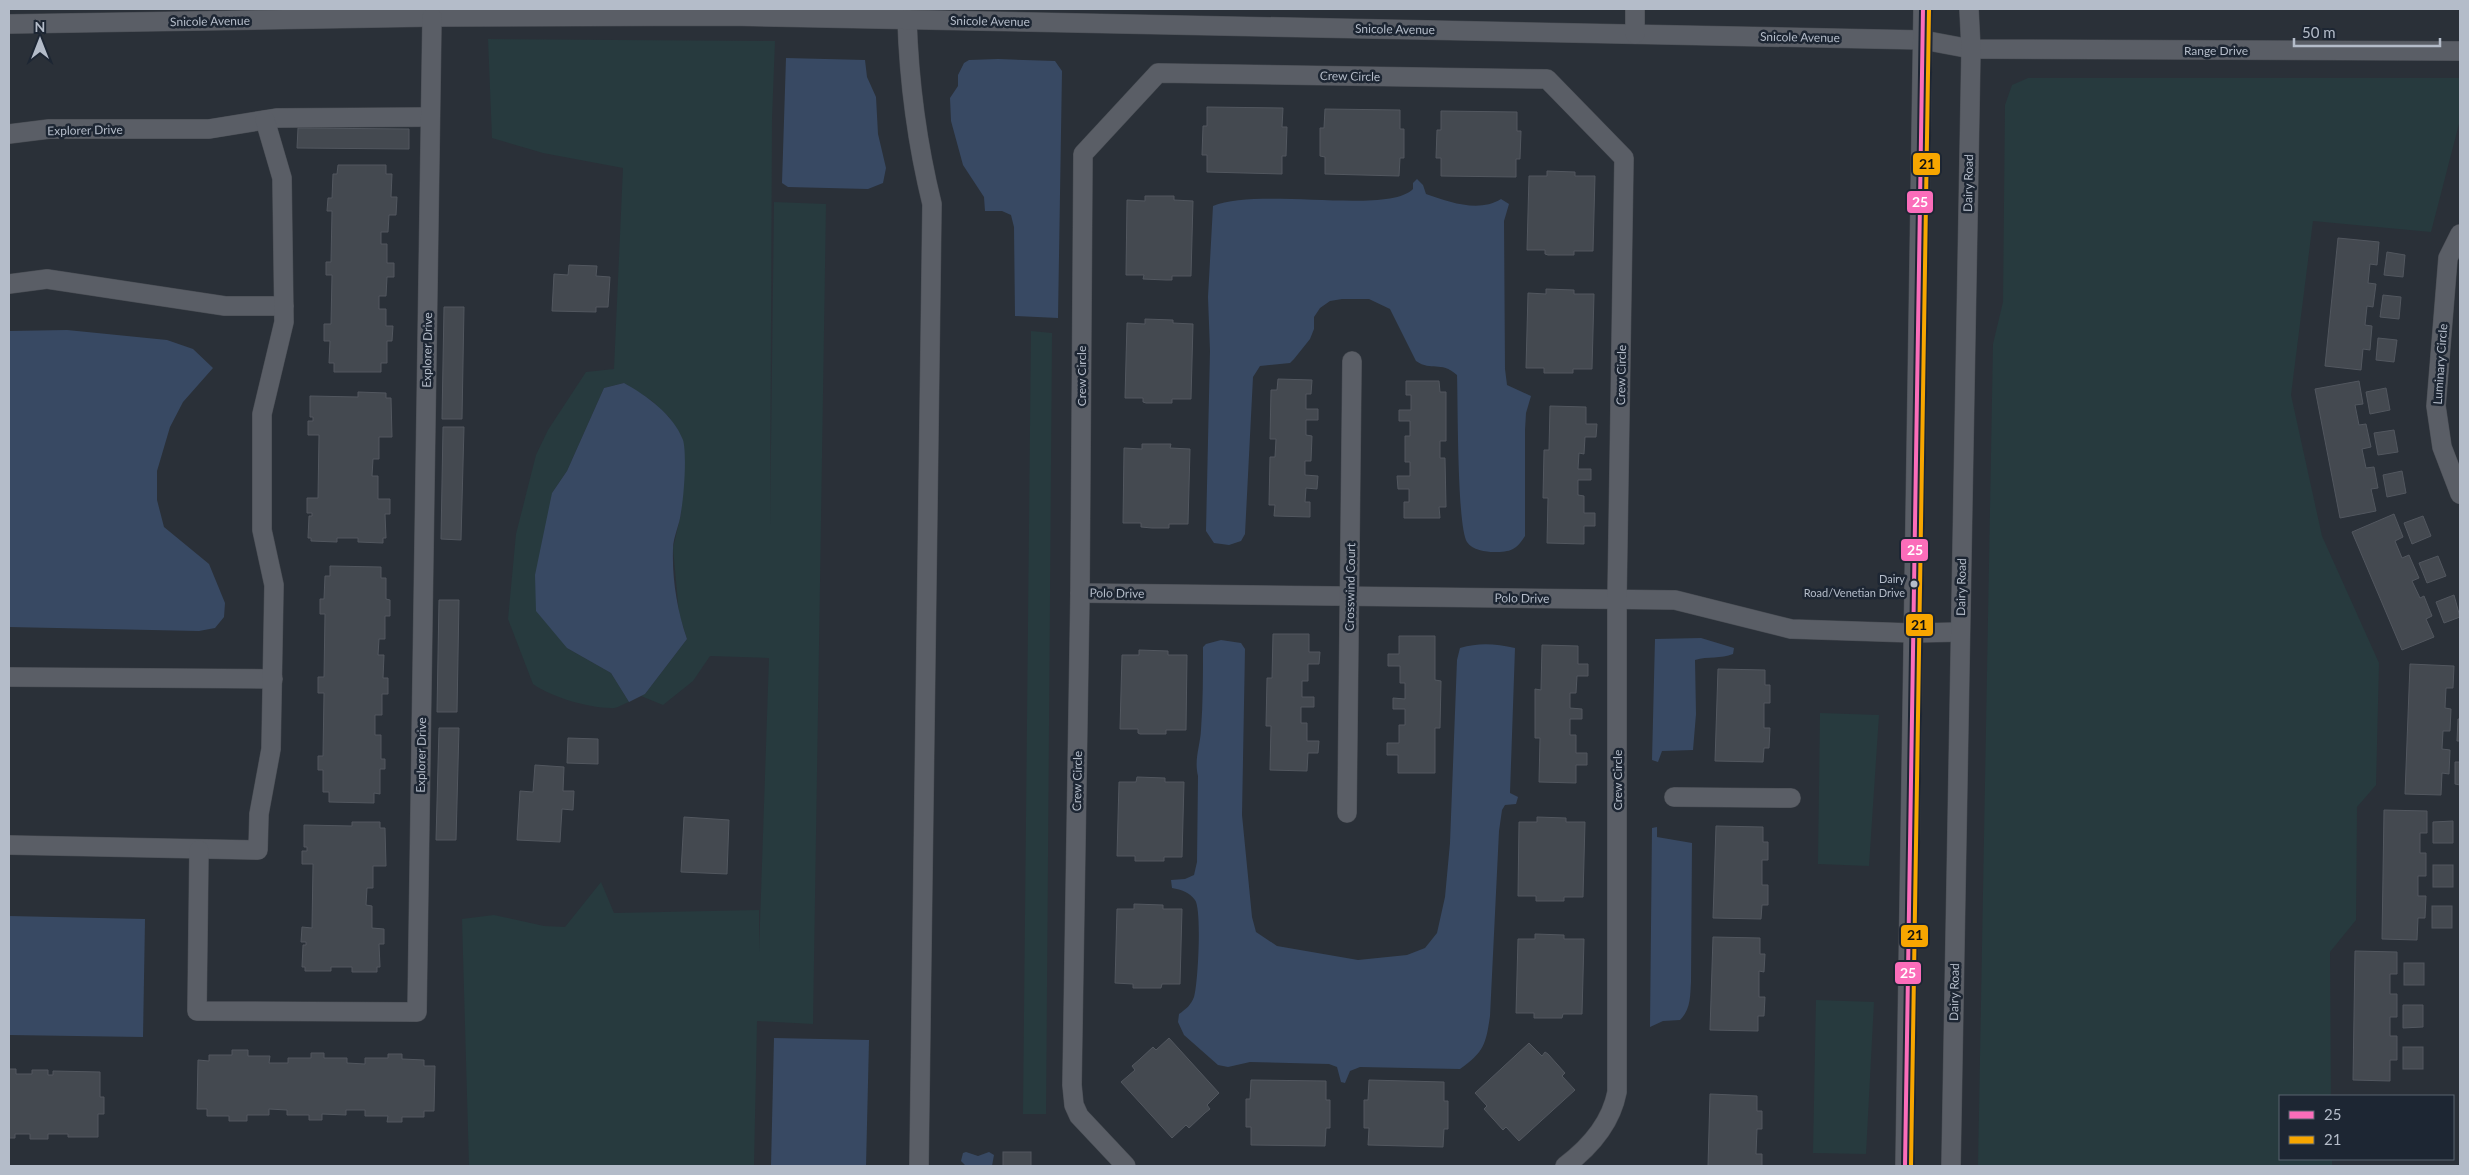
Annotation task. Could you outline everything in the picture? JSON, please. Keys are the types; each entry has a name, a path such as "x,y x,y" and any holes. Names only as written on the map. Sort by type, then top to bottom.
{"street":[{"path":"1635,9 1635,34"},
{"path":"1905,1166 1923,9"},
{"name":"Dairy Road","path":"1951,1166 1971,49 1969,9"},
{"name":"Snicole Avenue","path":"9,24 432,17 729,16 1923,40 1971,49"},
{"name":"Explorer Drive","path":"199,850 197,1011 417,1012 432,17"},
{"path":"907,19 910,84 920,155 932,204 919,1166"},
{"name":"Range Drive","path":"1971,49 2460,51"},
{"name":"Crew Circle","path":"1126,1166 1079,1116 1074,1105 1072,1085 1080,592 1083,154 1158,72 1547,79 1624,158 1618,599 1617,1092 1614,1108 1601,1131 1564,1166"},
{"name":"Explorer Drive","path":"9,134 49,129 209,129 265,120 430,117"},
{"path":"9,846 258,850 259,814 271,748 274,585 262,530 262,414 284,322 282,178 265,120"},
{"name":"Luminary Circle","path":"2460,234 2448,258 2436,406 2442,447 2460,494"},
{"path":"9,284 47,279 225,306 284,306"},
{"name":"Crosswind Court","path":"1347,813 1352,361"},
{"name":"Polo Drive","path":"1080,592 1675,600 1791,629 1914,633 1960,632"},
{"path":"9,677 273,679"},
{"path":"1674,797 1791,798"}],"green space":[{"path":"488,39 775,41 772,119 770,527 774,202 826,204 813,1024 757,1021 754,1166 469,1166 462,919 494,915 544,926 565,927 601,882 614,913 759,910 759,952 769,658 710,656 693,681 663,705 641,696 645,694 687,639 679,614 673,548 681,514 683,441 669,417 652,401 624,383 604,388 567,471 552,493 567,648 611,673 629,702 613,708 602,708 570,701 533,684 508,619 516,534 536,455 548,430 586,372 614,369 623,168 543,153 492,138"},
{"path":"2028,78 2460,78 2460,120 2431,232 2313,221 2291,395 2322,536 2379,663 2376,785 2357,807 2356,920 2330,952 2331,1095 2279,1095 2279,1160 2332,1160 2332,1166 1978,1166 1993,344 2003,302 2005,105 2012,85"},
{"path":"1031,331 1052,333 1046,1114 1023,1114"},
{"path":"1820,713 1879,715 1869,866 1818,864"},
{"path":"1816,1000 1874,1002 1866,1154 1813,1153"}],"water":[{"path":"786,58 865,60 867,77 876,97 878,134 886,168 883,183 868,189 788,187 782,183"},
{"path":"969,60 1055,61 1062,71 1058,318 1015,316 1014,227 1011,215 1002,211 985,211 984,197 963,165 951,121 950,98 958,86 958,75 964,63"},
{"path":"1417,179 1423,185 1426,194 1454,203 1474,206 1492,203 1501,199 1509,204 1504,221 1505,369 1507,385 1531,396 1526,413 1525,430 1525,536 1516,547 1505,551 1491,552 1479,550 1469,545 1464,532 1461,513 1457,375 1446,368 1427,366 1416,361 1390,309 1369,299 1342,299 1330,301 1320,308 1314,317 1314,329 1310,339 1290,363 1260,366 1253,377 1245,534 1241,541 1229,545 1214,543 1206,531 1210,351 1208,297 1213,206 1234,201 1260,199 1378,200 1399,196 1413,189 1413,183"},
{"path":"67,330 167,340 193,349 213,368 183,402 170,427 157,471 157,500 164,527 209,564 225,603 224,617 215,628 199,631 9,627 9,331"},
{"path":"624,383 650,400 673,422 683,440 685,455 683,496 673,544 673,572 680,617 687,639 645,694 629,702 611,673 567,648 536,611 535,575 552,493 567,471 604,388"},
{"path":"1701,638 1734,648 1733,654 1695,660 1696,714 1693,750 1662,751 1658,762 1652,760 1655,639"},
{"path":"1221,640 1241,643 1245,649 1242,815 1252,917 1256,932 1277,946 1358,960 1407,955 1425,948 1437,933 1445,897 1450,843 1457,660 1460,648 1488,644 1515,648 1510,793 1518,797 1516,804 1505,805 1502,810 1499,831 1490,1016 1487,1034 1482,1047 1460,1069 1360,1067 1350,1071 1345,1083 1341,1082 1337,1067 1329,1064 1250,1062 1228,1067 1218,1065 1184,1035 1178,1022 1179,1014 1186,1009 1194,997 1199,947 1198,917 1195,900 1185,892 1172,888 1171,880 1185,879 1194,875 1197,862 1197,764 1202,720 1203,647 1206,644"},
{"path":"1657,827 1657,837 1692,843 1691,982 1688,1007 1684,1016 1680,1020 1663,1021 1650,1027 1652,828"},
{"path":"9,916 145,919 143,1037 9,1035"},
{"path":"774,1038 869,1040 866,1166 771,1166"},
{"path":"966,1152 978,1156 989,1152 994,1155 992,1166 966,1166 961,1161 963,1153"}],"building":[{"path":"1207,107 1283,108 1282,127 1287,127 1286,156 1282,156 1282,174 1207,172 1207,155 1202,155 1203,126 1207,126"},
{"path":"1325,109 1400,110 1400,129 1404,129 1404,158 1400,158 1399,176 1325,174 1325,157 1320,156 1320,128 1324,128"},
{"path":"1441,111 1517,112 1517,131 1521,131 1520,159 1516,159 1516,177 1441,176 1441,158 1436,158 1437,130 1441,130"},
{"path":"298,128 409,129 409,149 297,148"},
{"path":"338,165 386,165 386,174 392,174 391,197 397,197 396,215 389,215 388,232 381,232 381,244 387,244 387,263 394,263 394,277 387,277 386,296 379,296 379,309 386,309 386,326 393,326 392,341 387,341 387,363 381,363 381,372 334,372 334,363 329,363 330,341 324,341 324,324 331,324 332,275 326,275 326,262 331,262 332,211 327,211 328,198 332,198 333,174 337,174"},
{"path":"1547,171 1575,172 1575,176 1595,176 1593,251 1574,251 1574,255 1548,255 1545,254 1545,250 1527,250 1529,176 1547,176"},
{"path":"1145,196 1174,196 1174,200 1193,201 1191,276 1172,276 1172,280 1166,280 1143,279 1144,275 1126,275 1127,200 1145,201"},
{"path":"2338,238 2379,242 2377,265 2370,264 2368,283 2376,284 2373,307 2367,306 2365,325 2372,326 2370,350 2363,349 2361,370 2325,366"},
{"path":"2387,252 2405,255 2403,277 2384,275"},
{"path":"569,265 597,266 596,276 610,277 608,307 596,307 596,312 552,311 554,274 568,275"},
{"path":"1546,289 1574,290 1574,294 1594,294 1592,369 1573,369 1573,373 1544,373 1544,368 1526,368 1528,293 1546,294"},
{"path":"2383,295 2401,297 2399,319 2380,317"},
{"path":"444,307 464,307 462,419 442,419"},
{"path":"1145,319 1173,320 1173,323 1193,324 1191,399 1172,399 1172,403 1146,403 1143,402 1143,398 1125,398 1127,323 1145,324"},
{"path":"2378,338 2397,340 2394,362 2376,360"},
{"path":"1278,379 1312,380 1311,394 1306,394 1306,409 1318,409 1318,420 1306,420 1306,435 1312,436 1311,461 1305,461 1305,475 1318,476 1317,489 1306,488 1305,502 1310,502 1310,517 1274,516 1275,505 1269,505 1270,457 1275,457 1276,439 1270,439 1271,390 1277,390"},
{"path":"1406,381 1439,381 1440,392 1446,392 1446,441 1440,441 1440,458 1445,458 1446,507 1439,507 1440,518 1404,518 1404,502 1409,502 1409,489 1398,489 1397,476 1410,476 1410,462 1405,462 1405,436 1410,436 1410,421 1399,421 1399,410 1411,410 1411,395 1406,395"},
{"path":"2359,381 2363,404 2355,405 2359,425 2366,424 2371,447 2362,449 2366,468 2374,467 2378,488 2371,489 2376,511 2340,518 2315,389"},
{"path":"2386,388 2390,410 2370,414 2366,392"},
{"path":"358,392 386,393 386,398 391,398 392,437 379,437 379,459 373,459 372,476 378,476 378,499 390,499 390,514 385,514 386,538 383,538 383,543 358,542 358,538 337,538 337,542 311,541 311,538 308,538 309,516 312,516 312,513 307,513 307,498 318,498 319,435 308,435 308,421 313,421 313,417 310,417 310,396 358,397"},
{"path":"1550,406 1586,407 1586,424 1597,424 1596,437 1585,437 1584,454 1579,453 1578,469 1591,469 1591,480 1578,480 1578,495 1584,496 1584,513 1595,513 1595,526 1584,526 1584,544 1547,543 1548,498 1543,498 1544,450 1549,450"},
{"path":"443,427 464,427 461,540 441,539"},
{"path":"2394,430 2398,452 2378,455 2374,433"},
{"path":"1142,444 1171,444 1170,448 1190,449 1188,524 1169,524 1169,528 1152,528 1141,527 1141,523 1123,523 1124,448 1142,449"},
{"path":"2402,471 2406,493 2387,497 2383,475"},
{"path":"2394,514 2403,537 2395,541 2402,558 2409,555 2419,578 2412,581 2420,598 2424,596 2432,616 2426,619 2434,637 2402,650 2352,532"},
{"path":"2423,516 2431,536 2412,544 2404,523"},
{"path":"2438,556 2446,576 2427,583 2419,563"},
{"path":"330,566 381,567 381,578 386,578 386,599 390,600 390,616 385,616 385,639 379,639 378,655 384,655 383,678 388,678 388,694 382,694 382,715 375,715 375,735 381,735 381,759 385,759 385,769 380,769 380,794 374,793 374,803 329,802 329,792 323,792 323,770 318,770 318,756 323,756 324,693 318,693 318,677 324,677 325,614 320,614 320,599 324,599 325,576 330,576"},
{"path":"2454,595 2460,617 2444,623 2436,602"},
{"path":"439,600 459,600 457,712 437,712"},
{"path":"1273,634 1309,634 1309,652 1320,652 1319,664 1308,664 1308,681 1302,681 1302,697 1314,697 1314,707 1301,707 1301,723 1307,723 1307,741 1319,741 1318,753 1308,753 1307,771 1270,770 1271,726 1266,726 1267,678 1272,678"},
{"path":"1399,636 1435,636 1435,680 1441,681 1440,728 1435,728 1435,773 1398,773 1398,755 1387,755 1387,743 1399,743 1399,725 1405,725 1405,709 1393,709 1393,698 1405,699 1405,683 1400,683 1400,666 1388,666 1388,654 1399,654"},
{"path":"1542,645 1578,646 1578,664 1588,664 1588,676 1577,676 1576,693 1570,693 1570,708 1582,709 1582,719 1570,719 1570,735 1576,735 1576,753 1587,753 1587,765 1576,765 1576,783 1539,782 1540,738 1535,738 1535,689 1541,690"},
{"path":"1139,650 1168,651 1168,655 1187,655 1186,730 1166,730 1166,734 1140,734 1138,729 1120,729 1122,655 1139,655"},
{"path":"2410,664 2454,666 2453,688 2446,688 2445,708 2451,709 2450,731 2443,731 2442,749 2450,750 2449,774 2442,773 2441,795 2405,794"},
{"path":"1718,669 1765,670 1765,685 1770,685 1770,703 1764,703 1764,728 1770,728 1769,748 1764,748 1763,762 1715,761"},
{"path":"2458,719 2460,719 2460,741 2457,741"},
{"path":"439,728 459,728 456,840 436,840"},
{"path":"568,738 598,739 598,764 567,763"},
{"path":"2455,762 2460,762 2460,785 2455,784"},
{"path":"535,765 564,767 563,791 574,791 573,810 562,809 560,842 517,840 520,791 533,792"},
{"path":"1137,777 1165,778 1165,782 1184,782 1182,857 1164,857 1164,861 1135,861 1135,856 1117,856 1119,782 1136,782"},
{"path":"2384,810 2427,811 2427,833 2420,833 2420,853 2426,853 2426,876 2418,876 2418,896 2426,896 2425,918 2418,918 2417,940 2382,939"},
{"path":"684,817 729,820 727,874 681,872"},
{"path":"1537,817 1566,818 1566,822 1585,822 1583,897 1564,897 1564,901 1536,901 1536,896 1518,896 1519,822 1537,822"},
{"path":"2453,821 2453,843 2433,843 2433,822"},
{"path":"352,822 380,822 380,828 385,828 386,866 373,866 373,888 367,888 366,905 372,906 372,928 384,929 384,944 379,944 380,967 377,967 377,972 352,972 352,967 331,967 331,971 305,971 305,967 302,967 303,945 306,945 306,942 301,942 302,927 312,928 313,864 302,864 302,851 307,851 307,847 304,847 304,825 352,826"},
{"path":"1716,826 1763,827 1763,842 1768,842 1768,860 1762,860 1762,885 1768,885 1768,905 1762,905 1761,919 1713,918"},
{"path":"2433,865 2453,865 2453,887 2433,887"},
{"path":"1134,904 1163,905 1163,909 1182,909 1180,984 1162,984 1161,988 1133,988 1133,984 1115,983 1117,909 1134,909"},
{"path":"2432,906 2452,906 2452,928 2432,928"},
{"path":"1535,934 1564,935 1564,939 1584,939 1582,1014 1563,1014 1562,1018 1534,1018 1534,1013 1516,1013 1518,939 1535,939"},
{"path":"1713,937 1760,938 1760,954 1765,954 1764,972 1759,971 1759,997 1765,997 1764,1016 1758,1016 1758,1031 1710,1030"},
{"path":"2355,951 2397,952 2397,974 2390,974 2390,994 2397,994 2397,1017 2390,1017 2390,1036 2397,1036 2397,1060 2390,1060 2390,1081 2353,1080"},
{"path":"2404,963 2424,963 2424,985 2404,985"},
{"path":"2403,1005 2423,1005 2423,1027 2403,1028"},
{"path":"1169,1038 1219,1093 1207,1105 1210,1109 1189,1128 1186,1125 1172,1138 1121,1082 1135,1070 1132,1066 1153,1047 1156,1050"},
{"path":"1529,1043 1542,1056 1545,1052 1548,1054 1565,1073 1562,1076 1575,1090 1519,1141 1506,1127 1503,1130 1484,1109 1487,1106 1475,1093"},
{"path":"2403,1047 2423,1047 2423,1069 2403,1069"},
{"path":"232,1050 248,1050 248,1056 270,1056 269,1063 288,1063 288,1058 311,1058 311,1053 324,1053 324,1058 347,1058 347,1063 365,1064 365,1058 388,1058 388,1054 402,1054 402,1059 424,1060 424,1066 435,1066 434,1111 424,1111 424,1117 402,1117 402,1122 387,1122 388,1116 365,1116 365,1110 346,1110 346,1115 322,1114 322,1120 309,1120 309,1115 287,1115 287,1110 269,1109 269,1115 247,1115 247,1121 229,1121 229,1116 207,1116 207,1109 197,1109 198,1060 209,1061 209,1055 232,1055"},
{"path":"9,1069 16,1069 16,1074 32,1074 32,1070 48,1070 48,1075 53,1075 53,1071 100,1072 100,1097 104,1097 104,1114 98,1114 98,1137 68,1137 68,1134 48,1134 48,1139 30,1139 30,1134 15,1134 15,1138 9,1138"},
{"path":"1251,1080 1326,1081 1326,1100 1330,1100 1330,1128 1326,1128 1325,1146 1251,1145 1251,1127 1246,1127 1246,1099 1250,1099"},
{"path":"1369,1080 1444,1082 1444,1101 1448,1101 1448,1129 1444,1129 1443,1147 1368,1145 1369,1128 1364,1128 1364,1100 1368,1100"},
{"path":"1710,1094 1757,1096 1757,1111 1762,1111 1762,1129 1757,1129 1756,1154 1762,1154 1762,1166 1708,1166"},
{"path":"1003,1152 1031,1152 1031,1166 1003,1166"}],"transit line":[{"name":"25","path":"1905,1166 1923,9"},
{"name":"21","path":"1911,1166 1929,9"}],"place":[{"name":"Dairy Road/Venetian Drive","path":"1914,584"}]}
